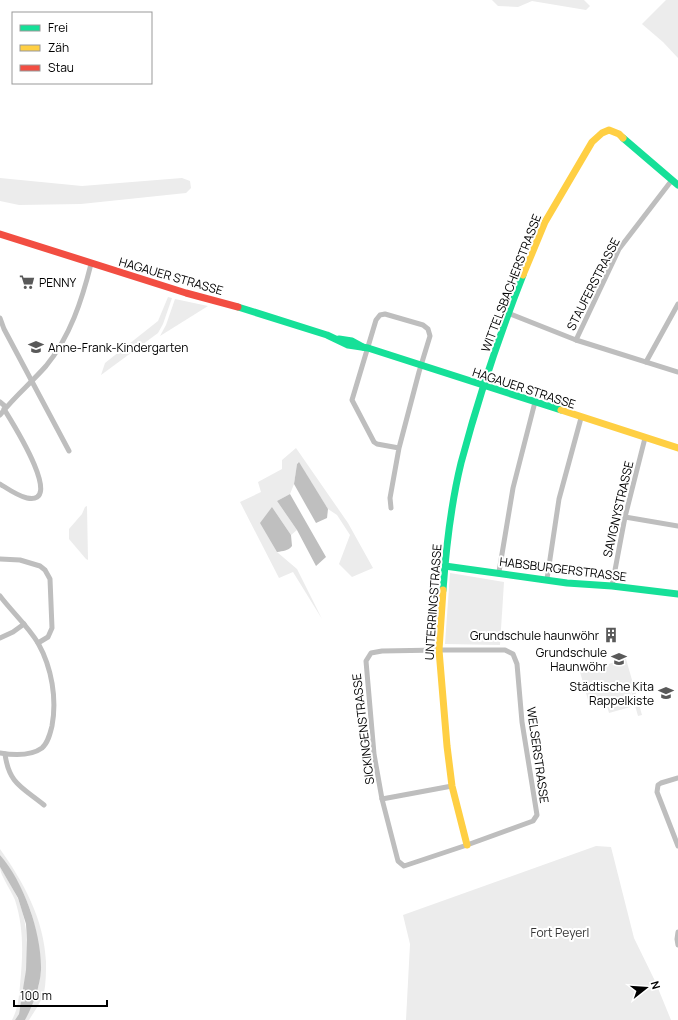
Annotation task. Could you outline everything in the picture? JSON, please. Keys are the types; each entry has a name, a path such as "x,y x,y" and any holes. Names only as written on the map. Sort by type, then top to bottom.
{"street":[{"name":"WITTELSBACHERSTRASSE","path":"484,386 508,313 545,222 592,142 602,133 609,130 620,134 678,186"},
{"name":"STAUFERSTRASSE","path":"576,340 619,249 672,180"},
{"name":"HAGAUER STRASSE","path":"0,234 92,264 335,338 348,345 366,348 678,448"},
{"path":"0,415 55,354 68,333 80,303 92,264"},
{"path":"646,362 678,304"},
{"path":"508,313 576,340 678,372"},
{"path":"391,508 390,498 399,448 430,336 428,329 423,325 388,314 382,314 376,320 366,348 352,396 352,402 376,444 399,448"},
{"path":"0,318 4,329 69,451"},
{"name":"UNTERRINGSTRASSE","path":"467,845 452,786 439,650 445,566 453,507 461,464 484,386"},
{"path":"0,402 5,408 32,459 40,481 41,491 36,498 27,498 0,484"},
{"path":"499,572 513,488 535,402"},
{"path":"547,579 559,499 581,418"},
{"name":"SAVIGNYSTRASSE","path":"612,586 625,517 645,438"},
{"path":"625,517 678,526"},
{"path":"0,559 20,560 40,566 45,570 50,579 52,628 48,637 38,643"},
{"name":"HABSBURGERSTRASSE","path":"445,566 567,582 678,594"},
{"path":"0,596 38,643 46,661 52,684 54,708 50,734 46,744 37,751 30,753 2,753 12,779 44,805"},
{"path":"0,638 13,632 24,624"},
{"name":"SICKINGENSTRASSE","path":"404,866 398,861 382,799 374,754 366,661 371,653 382,651 439,650"},
{"name":"WELSERSTRASSE","path":"404,866 533,821 537,815 522,722 517,664 513,654 505,650 439,650"},
{"path":"678,778 661,782 657,787 658,796 678,846"},
{"path":"382,799 452,786"},
{"path":"678,933 678,945"}],"green space":[{"path":"492,0 584,0 590,6 586,10 532,1 518,7 498,6"},
{"path":"666,0 678,0 678,58 663,42 642,24"},
{"path":"0,178 82,186 182,178 190,181 191,188 186,193 81,204 19,205 0,201"},
{"path":"168,297 172,298 163,324 158,333 101,375 105,363 158,321"},
{"path":"175,299 208,306 160,336 166,325"},
{"path":"296,448 348,523 373,568 352,577 339,564 350,535 337,515 328,509 298,462 294,484 290,494 277,501 297,530 291,535 272,507 277,552 297,569 322,619 293,572 279,578 240,502 261,492 258,482 282,469 282,460"},
{"path":"87,506 88,560 69,539 69,529"},
{"path":"450,573 504,582 500,645 445,644"},
{"path":"626,659 642,715 638,716 630,688 634,706 609,713 604,696 588,700 580,672"},
{"name":"Fort Peyerl","path":"596,846 611,847 634,938 655,981 671,1020 406,1020 410,944 403,915"},
{"path":"0,849 25,888 37,916 44,946 46,981 44,993 29,1020 25,1020 39,985 41,970 36,931 31,912 23,892 12,872 0,855"},
{"path":"0,867 18,899 26,927 26,970 19,1014 15,1020 12,1020 17,1007 22,963 21,931 15,900 0,870"}],"shaded area":[{"path":"299,462 328,509 327,518 316,523 294,484 297,464"},
{"path":"290,494 326,557 316,566 297,530 277,501"},
{"path":"272,507 291,535 292,546 289,549 277,552 260,523"},
{"path":"0,855 17,879 24,894 35,925 41,956 41,970 36,996 25,1020 15,1020 19,1014 26,970 26,924 18,898 0,867"}],"traffic: fast":[{"path":"623,138 678,185"},
{"path":"443,590 449,526 461,463 489,368 523,275"},
{"path":"238,307 327,335 348,345 368,348 561,410"},
{"path":"339,339 352,341 363,347"},
{"path":"445,566 567,583 612,586 678,594"}],"traffic: slow":[{"path":"523,275 545,222 592,142 602,133 609,130 619,134 623,138"},
{"path":"561,410 678,448"},
{"path":"443,590 439,650 447,746 452,786 467,845"}],"traffic: jam":[{"path":"0,234 186,293 238,307"}],"place":[{"name":"PENNY","path":"27,282"},
{"name":"Anne-Frank-Kindergarten","path":"36,347"},
{"name":"Grundschule haunwöhr","path":"611,635"},
{"name":"Grundschule Haunwöhr","path":"619,659"},
{"name":"Städtische Kita Rappelkiste","path":"666,693"}]}
